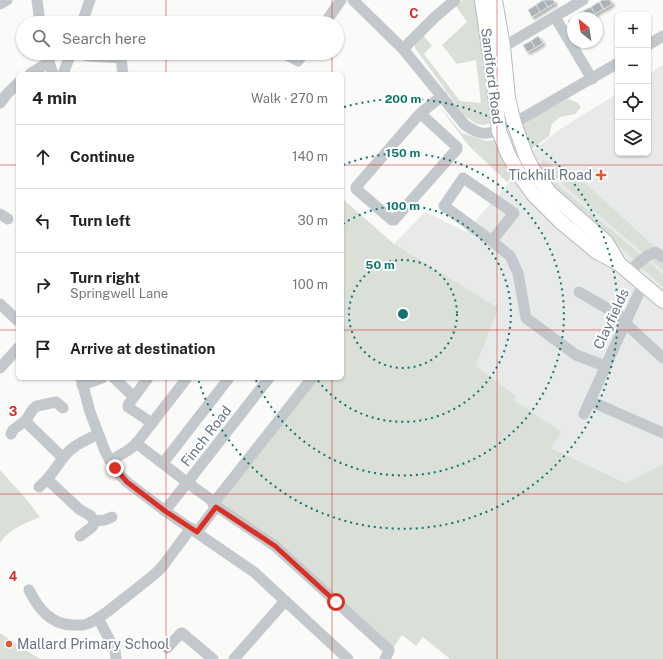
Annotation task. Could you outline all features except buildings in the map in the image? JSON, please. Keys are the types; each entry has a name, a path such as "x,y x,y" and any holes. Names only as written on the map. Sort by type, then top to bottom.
{"main road":[{"name":"Sandford Road","path":"482,0 493,75 499,131 514,123 508,98 503,47 495,0"},
{"path":"514,123 526,156 540,180 551,194 606,242 618,263"},
{"path":"499,131 508,154 520,176 533,194 561,222 597,252 618,263 663,301"}],"street":[{"path":"0,4 7,0"},
{"path":"37,0 39,16"},
{"path":"84,16 90,0"},
{"path":"330,16 341,0"},
{"path":"354,0 403,49 465,125 479,133 488,134 499,131"},
{"path":"403,49 435,17 455,0"},
{"path":"503,47 583,0"},
{"path":"555,17 592,79"},
{"path":"651,43 663,36"},
{"path":"32,72 45,60"},
{"path":"48,60 52,72"},
{"path":"64,72 69,60"},
{"path":"121,60 123,72"},
{"path":"514,123 615,65"},
{"path":"0,103 16,85"},
{"path":"421,114 457,147 457,149 394,220 392,220 356,189 356,187 421,114 442,96"},
{"path":"463,178 514,213 492,241 444,206 463,178"},
{"name":"Clayfields","path":"492,241 510,256 518,273 526,318 576,356 605,366"},
{"path":"629,272 648,255 655,252 663,257"},
{"name":"Clayfields","path":"584,414 643,284"},
{"path":"579,292 626,321 663,358"},
{"path":"0,304 16,319"},
{"path":"0,368 16,350"},
{"path":"116,380 134,397"},
{"path":"147,380 128,407 152,423"},
{"path":"110,461 127,451 136,443 185,380"},
{"path":"163,463 227,380"},
{"name":"Finch Road","path":"165,511 267,380"},
{"path":"29,590 39,608 50,618 65,625 86,624 111,610 162,567 215,504 310,380"},
{"path":"82,381 90,412 98,434 110,461 120,475 165,511 254,572 348,659"},
{"path":"590,401 663,434"},
{"path":"11,434 13,430 24,421 37,406 56,402 63,408"},
{"path":"24,421 63,458"},
{"path":"80,536 94,524 91,516 44,484 69,451 98,434"},
{"path":"136,443 215,504 275,546 390,651 385,659"},
{"path":"94,521 105,520 112,517"},
{"path":"234,659 285,601"},
{"path":"98,618 115,650 116,659"},
{"path":"167,648 182,633 213,659"}],"shaded area":[{"path":"463,0 479,0 492,119 489,124 476,124 463,114 415,48 415,43 423,35 432,46 424,54 460,101 481,103 476,60 457,64 442,45 467,22 456,6"},
{"name":"Tickhill Road","path":"663,65 663,301 551,194 526,156 562,128 615,95 615,156 651,156 651,73"},
{"path":"568,99 578,103 581,107 575,114 560,117 552,124 549,136 529,151 520,129 523,123"},
{"path":"440,107 462,133 486,141 497,140 522,186 511,178 507,182 469,146"},
{"path":"543,160 555,168 569,168 663,255 663,270 565,186 539,166"},
{"path":"551,179 663,274 663,287 560,192"},
{"path":"511,180 663,305 663,464 627,483 551,448 562,432 514,400 516,396 476,366 394,244 425,212 466,232"},
{"path":"345,201 394,244 498,308 476,366 516,396 514,400 562,432 551,448 626,483 663,464 663,659 450,659 423,637 416,646 402,635 393,648 216,503 312,380 344,380"},
{"path":"0,470 40,517 13,530 0,543"},
{"name":"Mallard Primary School","path":"0,633 35,656 40,659 0,659"}],"place":[{"name":"Tickhill Road","path":"601,175"},
{"name":"Mallard Primary School","path":"9,644"}],"route":[{"path":"115,468 127,482 165,511 197,532 216,507 275,546 336,602"}]}
